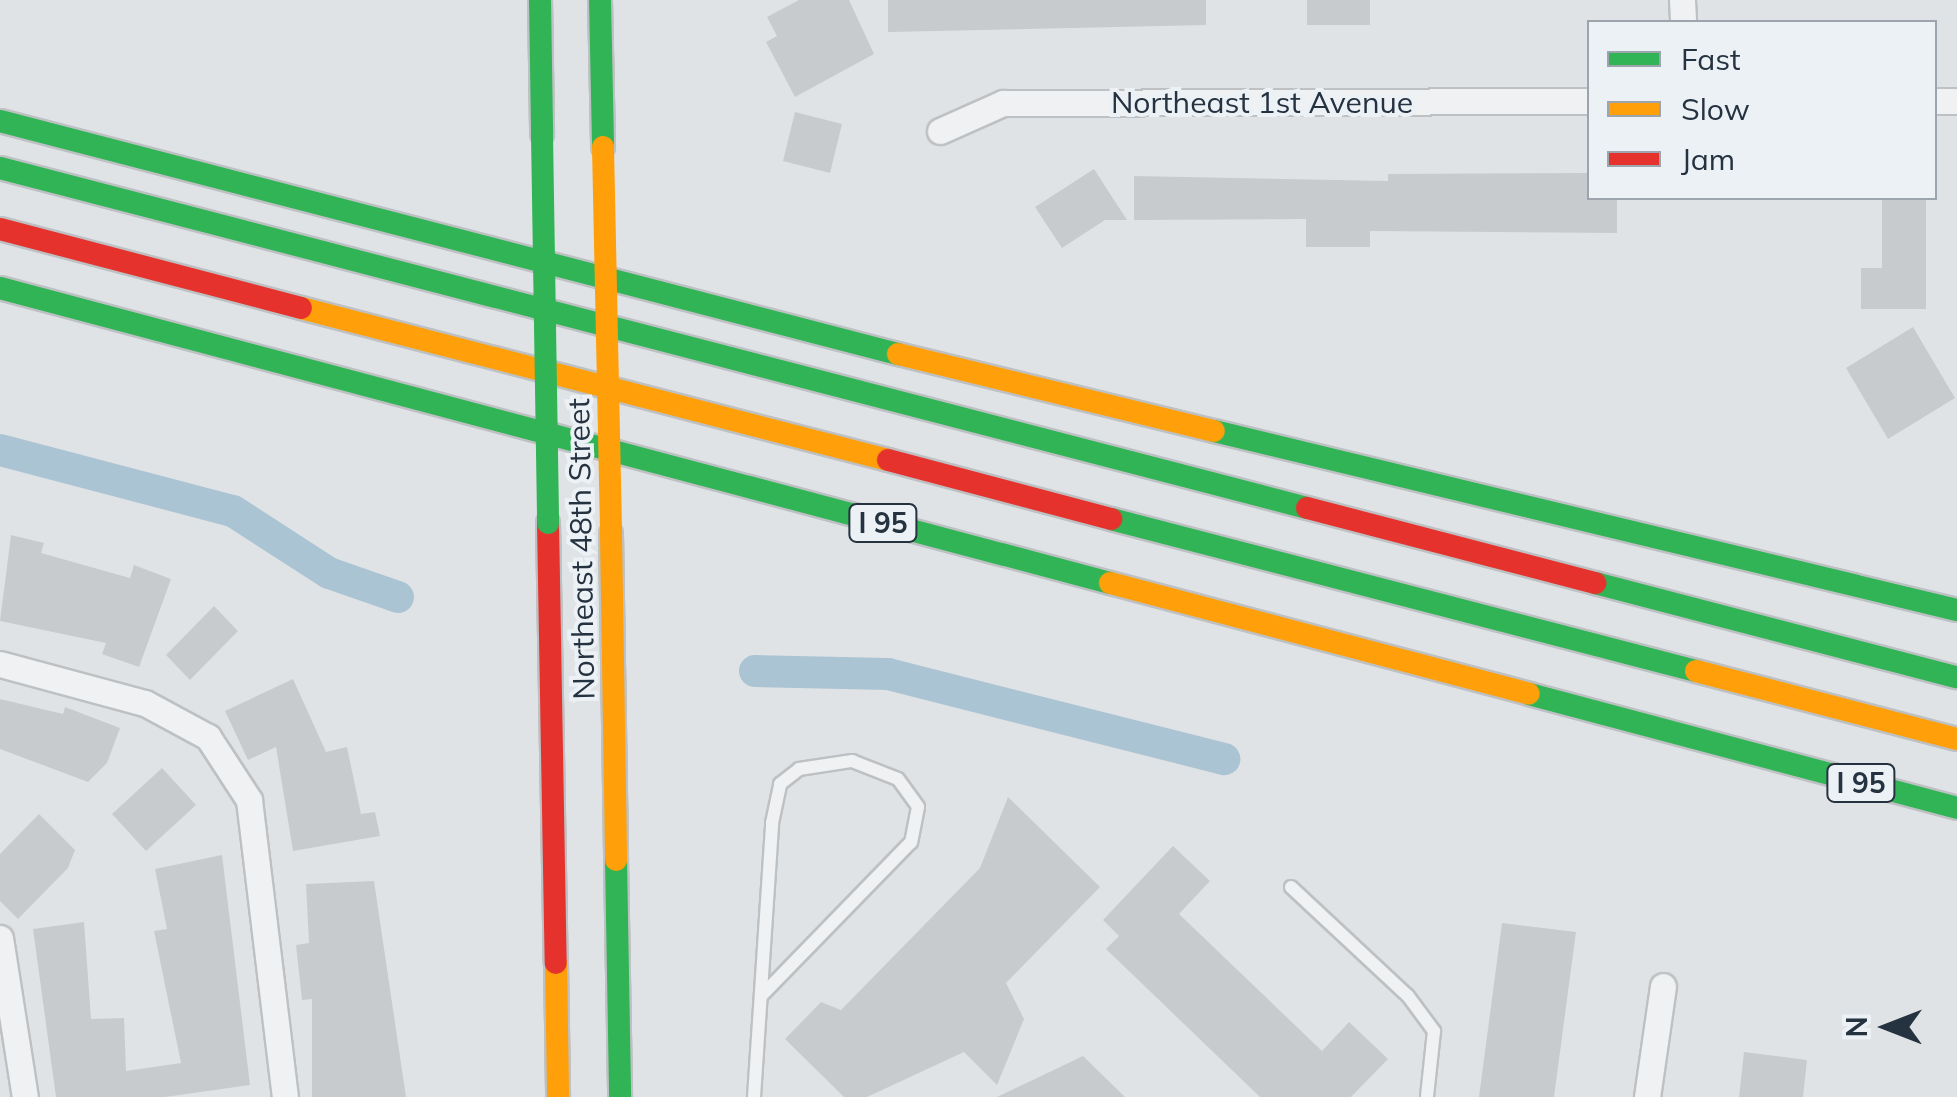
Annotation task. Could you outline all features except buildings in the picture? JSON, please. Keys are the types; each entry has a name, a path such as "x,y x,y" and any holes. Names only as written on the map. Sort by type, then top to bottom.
{"main road":[{"name":"Northeast 48th Street","path":"540,0 558,1097"},
{"name":"Northeast 48th Street","path":"600,0 620,1097"},
{"path":"0,120 841,340 1957,610"},
{"path":"0,168 1957,676"},
{"path":"0,229 1957,740"},
{"name":"I 95","path":"0,288 1957,808"},
{"path":"1765,758 1865,758"}],"street":[{"name":"Northeast 1st Avenue","path":"940,131 1004,103 1587,101"},
{"path":"0,664 146,703 208,737 249,800 286,1097"},
{"path":"3,939 25,1097"},
{"path":"1647,1097 1663,986"}],"lane":[{"path":"754,1097 762,995 780,784 799,768 852,761 898,780 918,808 911,842 762,995"},
{"path":"1291,886 1408,996 1434,1031 1427,1097"}],"waterway":[{"path":"0,450 233,511 329,573 398,597"},
{"path":"755,671 888,674 1224,759"}],"traffic: fast":[{"path":"540,0 542,134"},
{"path":"600,0 603,147"},
{"path":"0,121 898,354"},
{"path":"542,134 548,523"},
{"path":"0,168 1307,508"},
{"path":"0,288 1110,583"},
{"path":"1214,431 1957,610"},
{"path":"1111,519 1696,671"},
{"path":"1595,583 1957,677"},
{"path":"1529,694 1957,808"},
{"path":"616,860 620,1097"}],"traffic: slow":[{"path":"603,147 611,534"},
{"path":"301,308 888,460"},
{"path":"898,354 1214,431"},
{"path":"611,534 616,860"},
{"path":"1110,583 1529,694"},
{"path":"1696,671 1957,739"},
{"path":"556,963 558,1097"}],"traffic: jam":[{"path":"0,229 301,308"},
{"path":"888,460 1111,519"},
{"path":"1307,508 1595,583"},
{"path":"548,523 556,963"}]}
